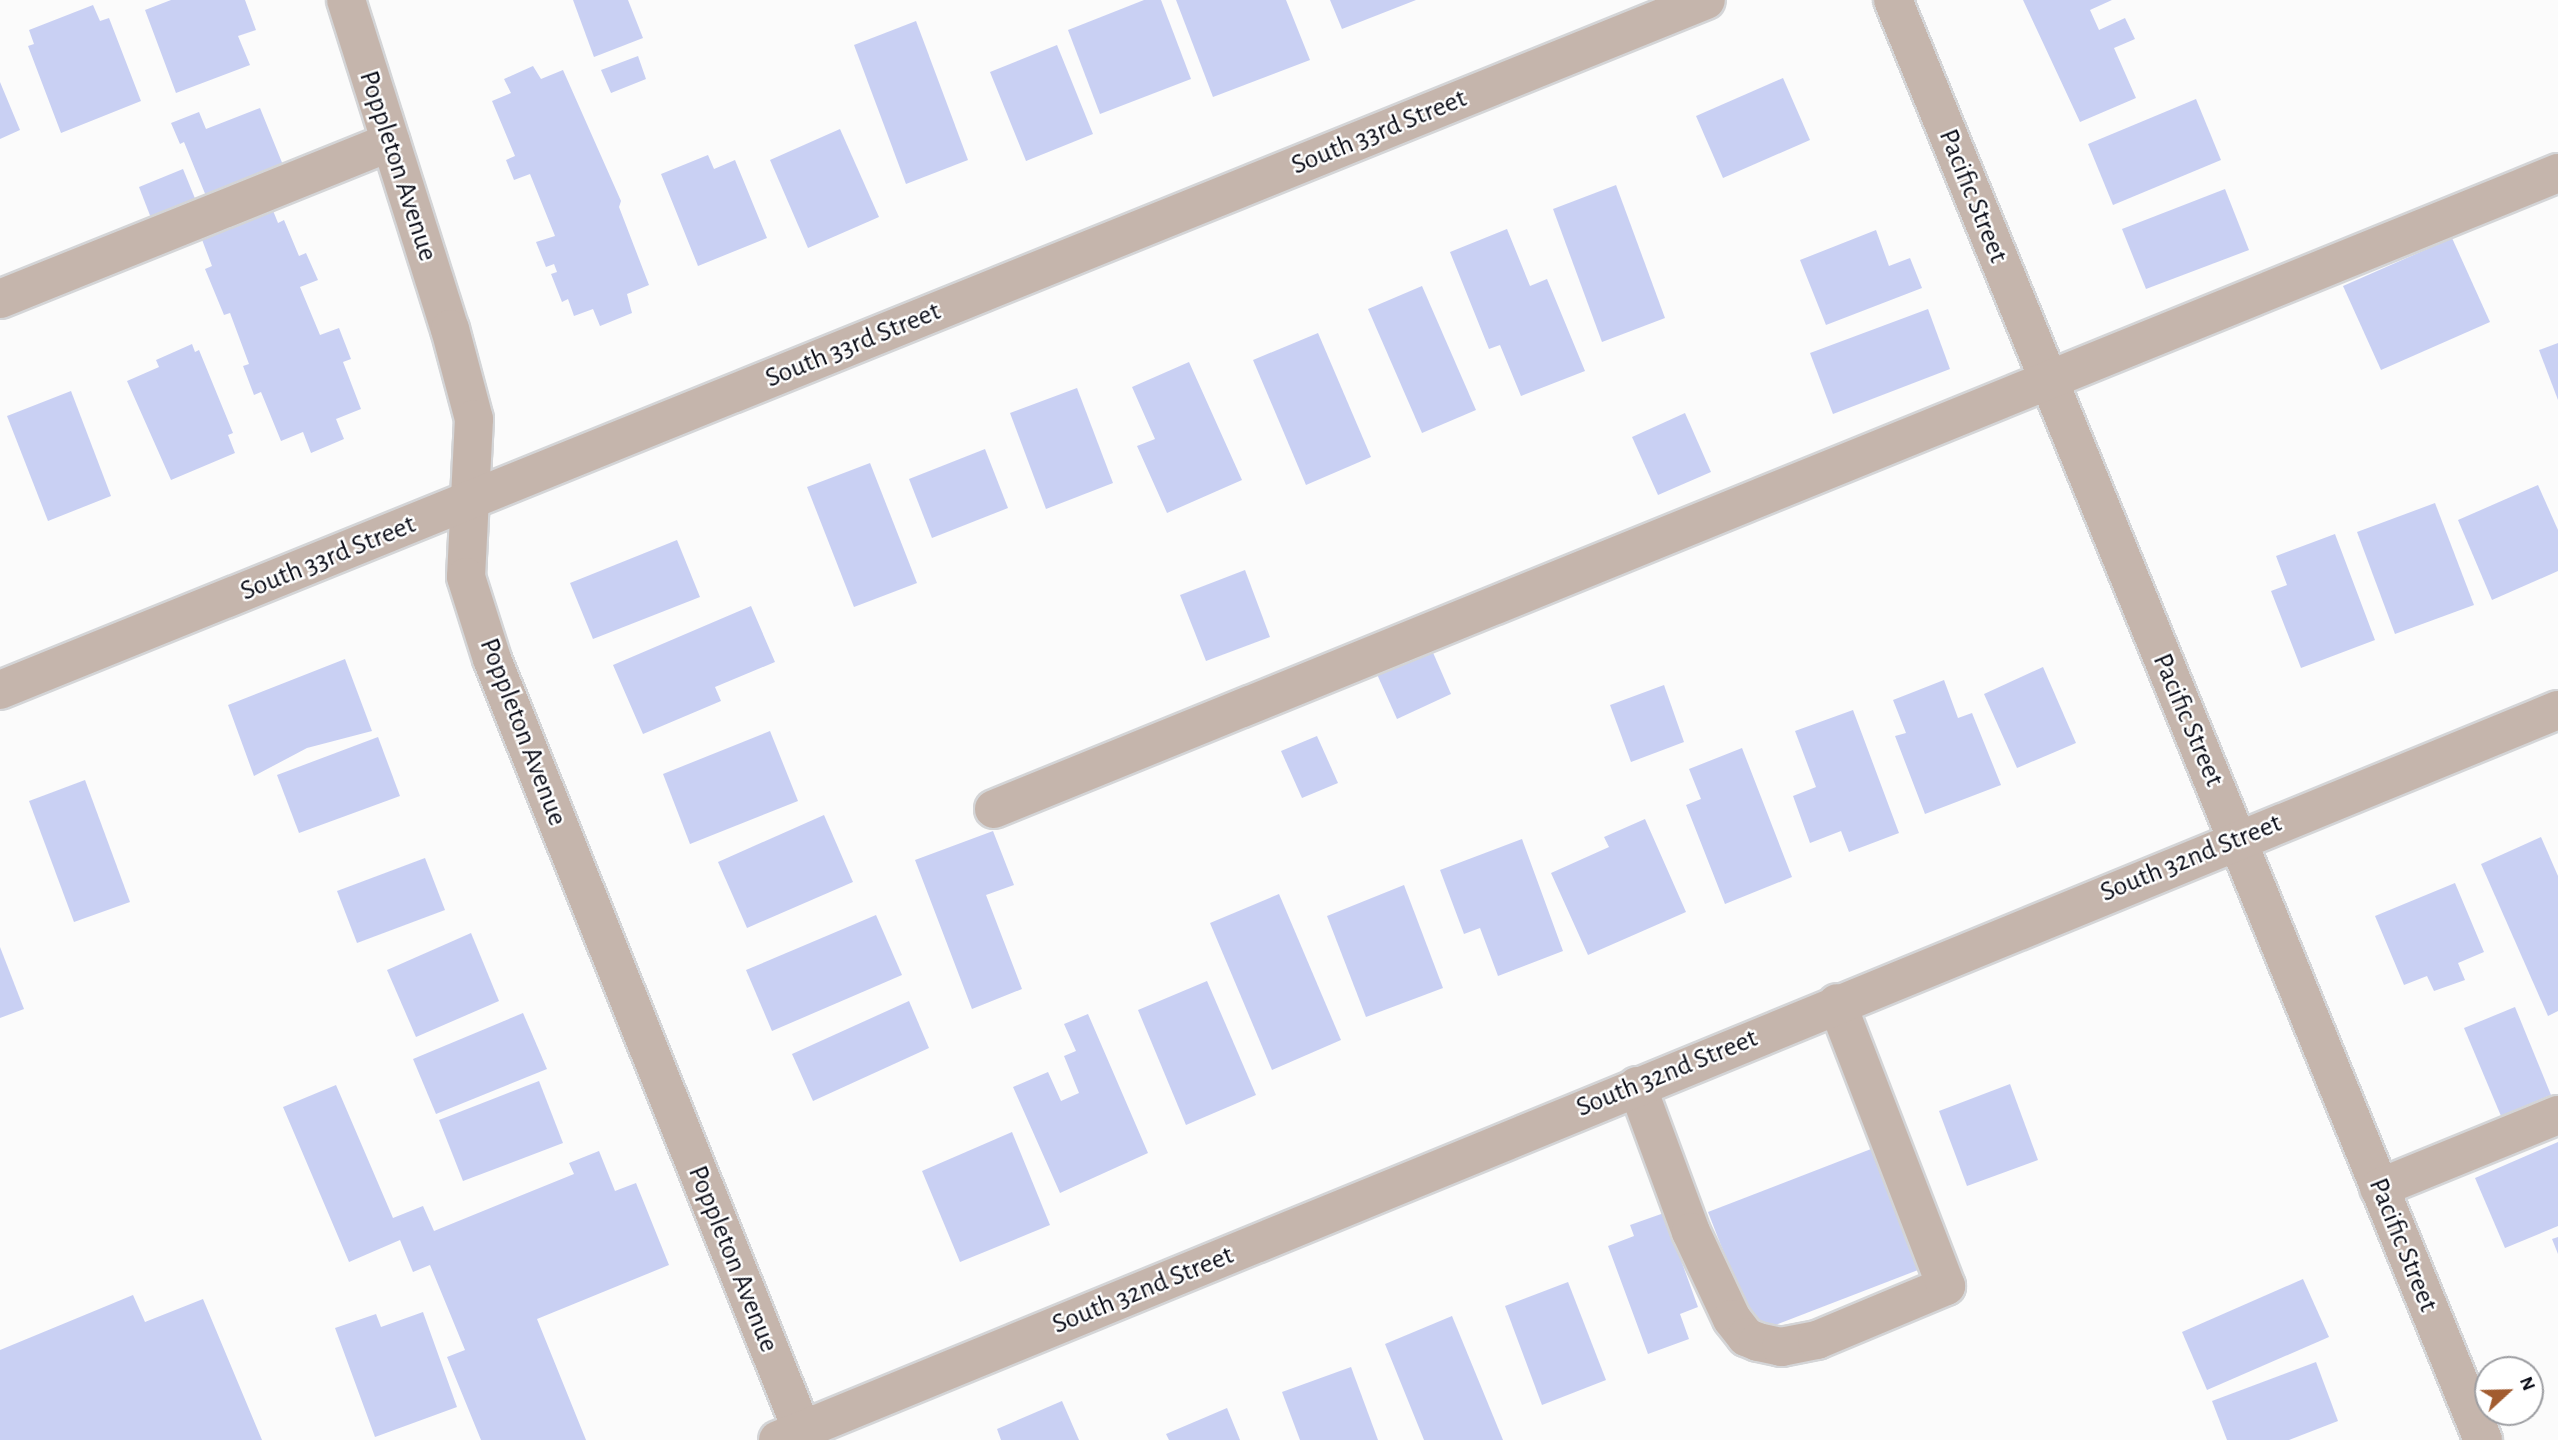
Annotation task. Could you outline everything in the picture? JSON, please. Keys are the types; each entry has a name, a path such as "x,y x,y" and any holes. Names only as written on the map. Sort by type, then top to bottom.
{"street":[{"name":"Poppleton Avenue","path":"346,0 474,419 466,577 492,659 795,1437"},
{"name":"South 33rd Street","path":"0,690 1706,0"},
{"name":"Pacific Street","path":"1893,0 2483,1440"},
{"path":"0,299 391,142"},
{"path":"994,809 2047,378 2558,173"},
{"name":"South 32nd Street","path":"795,1437 1837,1003 2558,710"},
{"path":"1637,1086 1691,1232 1732,1319 1745,1337 1758,1342 1781,1347 1817,1340 1946,1286 1837,1003"},
{"path":"2379,1188 2558,1115"}],"building":[{"path":"171,0 245,0 256,30 238,36 250,65 176,93 145,10"},
{"path":"573,0 628,0 643,38 594,57"},
{"path":"1144,0 1161,0 1191,79 1100,114 1068,30"},
{"path":"1176,0 1286,0 1310,60 1213,97"},
{"path":"1330,0 1416,0 1342,29"},
{"path":"2023,0 2112,0 2090,10 2099,30 2125,18 2135,39 2114,48 2136,98 2080,122"},
{"path":"93,5 100,21 109,18 141,101 61,133 28,46 34,44 29,30"},
{"path":"916,21 968,160 906,184 854,45"},
{"path":"1057,45 1093,134 1026,161 990,72"},
{"path":"638,56 646,79 611,93 601,70"},
{"path":"533,66 541,79 563,70 621,201 619,207 649,285 627,294 632,313 600,326 593,309 574,316 568,299 562,302 551,274 557,272 554,264 546,267 536,242 555,236 530,174 514,180 506,160 515,156 492,101 511,93 504,79"},
{"path":"1783,78 1810,140 1723,178 1696,116"},
{"path":"0,82 20,130 0,139"},
{"path":"2196,99 2221,160 2113,205 2088,144"},
{"path":"260,108 283,165 206,196 184,142 180,144 171,123 199,112 206,129"},
{"path":"840,129 879,217 808,248 770,160"},
{"path":"708,155 714,169 735,160 767,238 698,266 661,174"},
{"path":"183,169 196,201 151,218 139,187"},
{"path":"1616,185 1665,318 1602,342 1553,209"},
{"path":"2225,189 2249,250 2146,289 2122,229"},
{"path":"272,208 278,223 284,220 299,256 306,253 318,280 300,287 320,335 339,328 351,359 343,362 361,409 336,419 344,439 311,453 303,432 281,441 261,392 254,395 243,366 249,364 230,313 224,315 205,269 212,266 201,237"},
{"path":"1507,229 1530,286 1547,279 1585,371 1521,396 1500,345 1489,349 1450,252"},
{"path":"1876,230 1889,266 1910,258 1922,288 1826,325 1800,260"},
{"path":"2452,238 2490,322 2381,370 2343,286"},
{"path":"1422,286 1476,410 1422,433 1368,309"},
{"path":"1928,309 1950,369 1833,414 1810,353"},
{"path":"1318,333 1371,457 1306,485 1253,360"},
{"path":"2558,343 2558,400 2539,350"},
{"path":"192,344 195,352 199,350 233,433 228,435 235,453 171,480 127,381 159,367 156,360"},
{"path":"1189,362 1242,480 1167,513 1137,446 1155,439 1132,387"},
{"path":"1077,388 1113,483 1046,509 1010,413"},
{"path":"71,391 111,496 48,521 7,416"},
{"path":"1685,413 1711,472 1658,495 1632,437"},
{"path":"985,449 1008,508 932,538 909,479"},
{"path":"870,463 917,583 854,607 807,487"},
{"path":"2538,485 2558,530 2558,571 2492,600 2458,520"},
{"path":"2435,503 2474,605 2395,634 2357,532"},
{"path":"2335,534 2375,640 2301,668 2271,591 2287,585 2276,556"},
{"path":"677,540 700,597 593,639 570,583"},
{"path":"1245,570 1270,637 1206,661 1180,595"},
{"path":"751,606 775,662 715,687 721,701 643,734 613,665"},
{"path":"1431,648 1451,694 1397,719 1376,672"},
{"path":"345,659 372,731 307,748 254,776 228,705"},
{"path":"2043,667 2076,743 2017,768 1984,694"},
{"path":"1944,680 1958,718 1972,713 2001,785 1925,814 1895,736 1906,733 1893,700"},
{"path":"1664,685 1684,742 1631,762 1610,705"},
{"path":"1853,710 1899,833 1849,852 1841,831 1810,843 1793,796 1816,787 1795,731"},
{"path":"770,731 798,801 690,844 663,774"},
{"path":"1317,736 1338,783 1302,798 1281,751"},
{"path":"378,737 400,796 299,833 277,775"},
{"path":"1742,748 1792,877 1725,904 1686,805 1701,799 1689,769"},
{"path":"85,780 130,902 74,922 29,801"},
{"path":"824,815 853,882 747,928 718,862"},
{"path":"1645,819 1686,912 1588,955 1551,873 1609,847 1604,837"},
{"path":"993,831 1014,885 986,895 1022,989 972,1009 915,860"},
{"path":"2541,837 2558,876 2558,1011 2548,1016 2481,864"},
{"path":"1522,839 1563,951 1498,976 1480,928 1464,934 1440,870"},
{"path":"425,858 445,910 357,943 337,891"},
{"path":"2455,883 2484,952 2458,963 2465,980 2434,991 2427,976 2404,985 2375,916"},
{"path":"1404,885 1443,988 1366,1017 1327,916"},
{"path":"1279,894 1341,1040 1272,1070 1210,923"},
{"path":"876,915 902,975 772,1031 746,970"},
{"path":"471,933 499,1001 416,1037 387,970"},
{"path":"0,947 24,1009 0,1018"},
{"path":"1207,981 1256,1095 1186,1125 1138,1010"},
{"path":"909,1001 929,1048 813,1101 792,1054"},
{"path":"2515,1007 2551,1095 2501,1116 2464,1028"},
{"path":"523,1013 547,1069 436,1114 413,1059"},
{"path":"1088,1014 1148,1153 1060,1193 1013,1087 1048,1072 1061,1101 1079,1093 1064,1056 1076,1051 1064,1024"},
{"path":"539,1081 563,1143 463,1181 439,1120"},
{"path":"2010,1084 2038,1160 1967,1186 1939,1111"},
{"path":"336,1085 393,1218 423,1206 434,1231 574,1174 569,1163 599,1151 615,1191 636,1183 669,1265 537,1319 586,1440 481,1440 447,1357 465,1350 430,1265 413,1272 400,1240 349,1262 283,1107"},
{"path":"1012,1132 1050,1225 960,1262 922,1171"},
{"path":"2558,1142 2558,1226 2505,1248 2475,1178"},
{"path":"1884,1144 1931,1265 1755,1333 1708,1212"},
{"path":"1664,1213 1698,1307 1680,1314 1689,1339 1648,1354 1608,1246 1634,1236 1630,1225"},
{"path":"2558,1237 2558,1254 2552,1239"},
{"path":"2303,1279 2329,1337 2207,1390 2182,1332"},
{"path":"1568,1282 1606,1380 1542,1405 1505,1306"},
{"path":"133,1295 145,1322 203,1299 262,1440 0,1440 0,1350"},
{"path":"423,1312 457,1407 375,1437 335,1328 376,1314 381,1327"},
{"path":"1452,1316 1503,1440 1424,1440 1385,1344"},
{"path":"2316,1362 2338,1421 2289,1440 2227,1440 2212,1401"},
{"path":"1351,1367 1378,1440 1300,1440 1282,1392"},
{"path":"1062,1401 1079,1440 1001,1440 997,1429"},
{"path":"1227,1408 1240,1440 1169,1440 1166,1434"}]}
